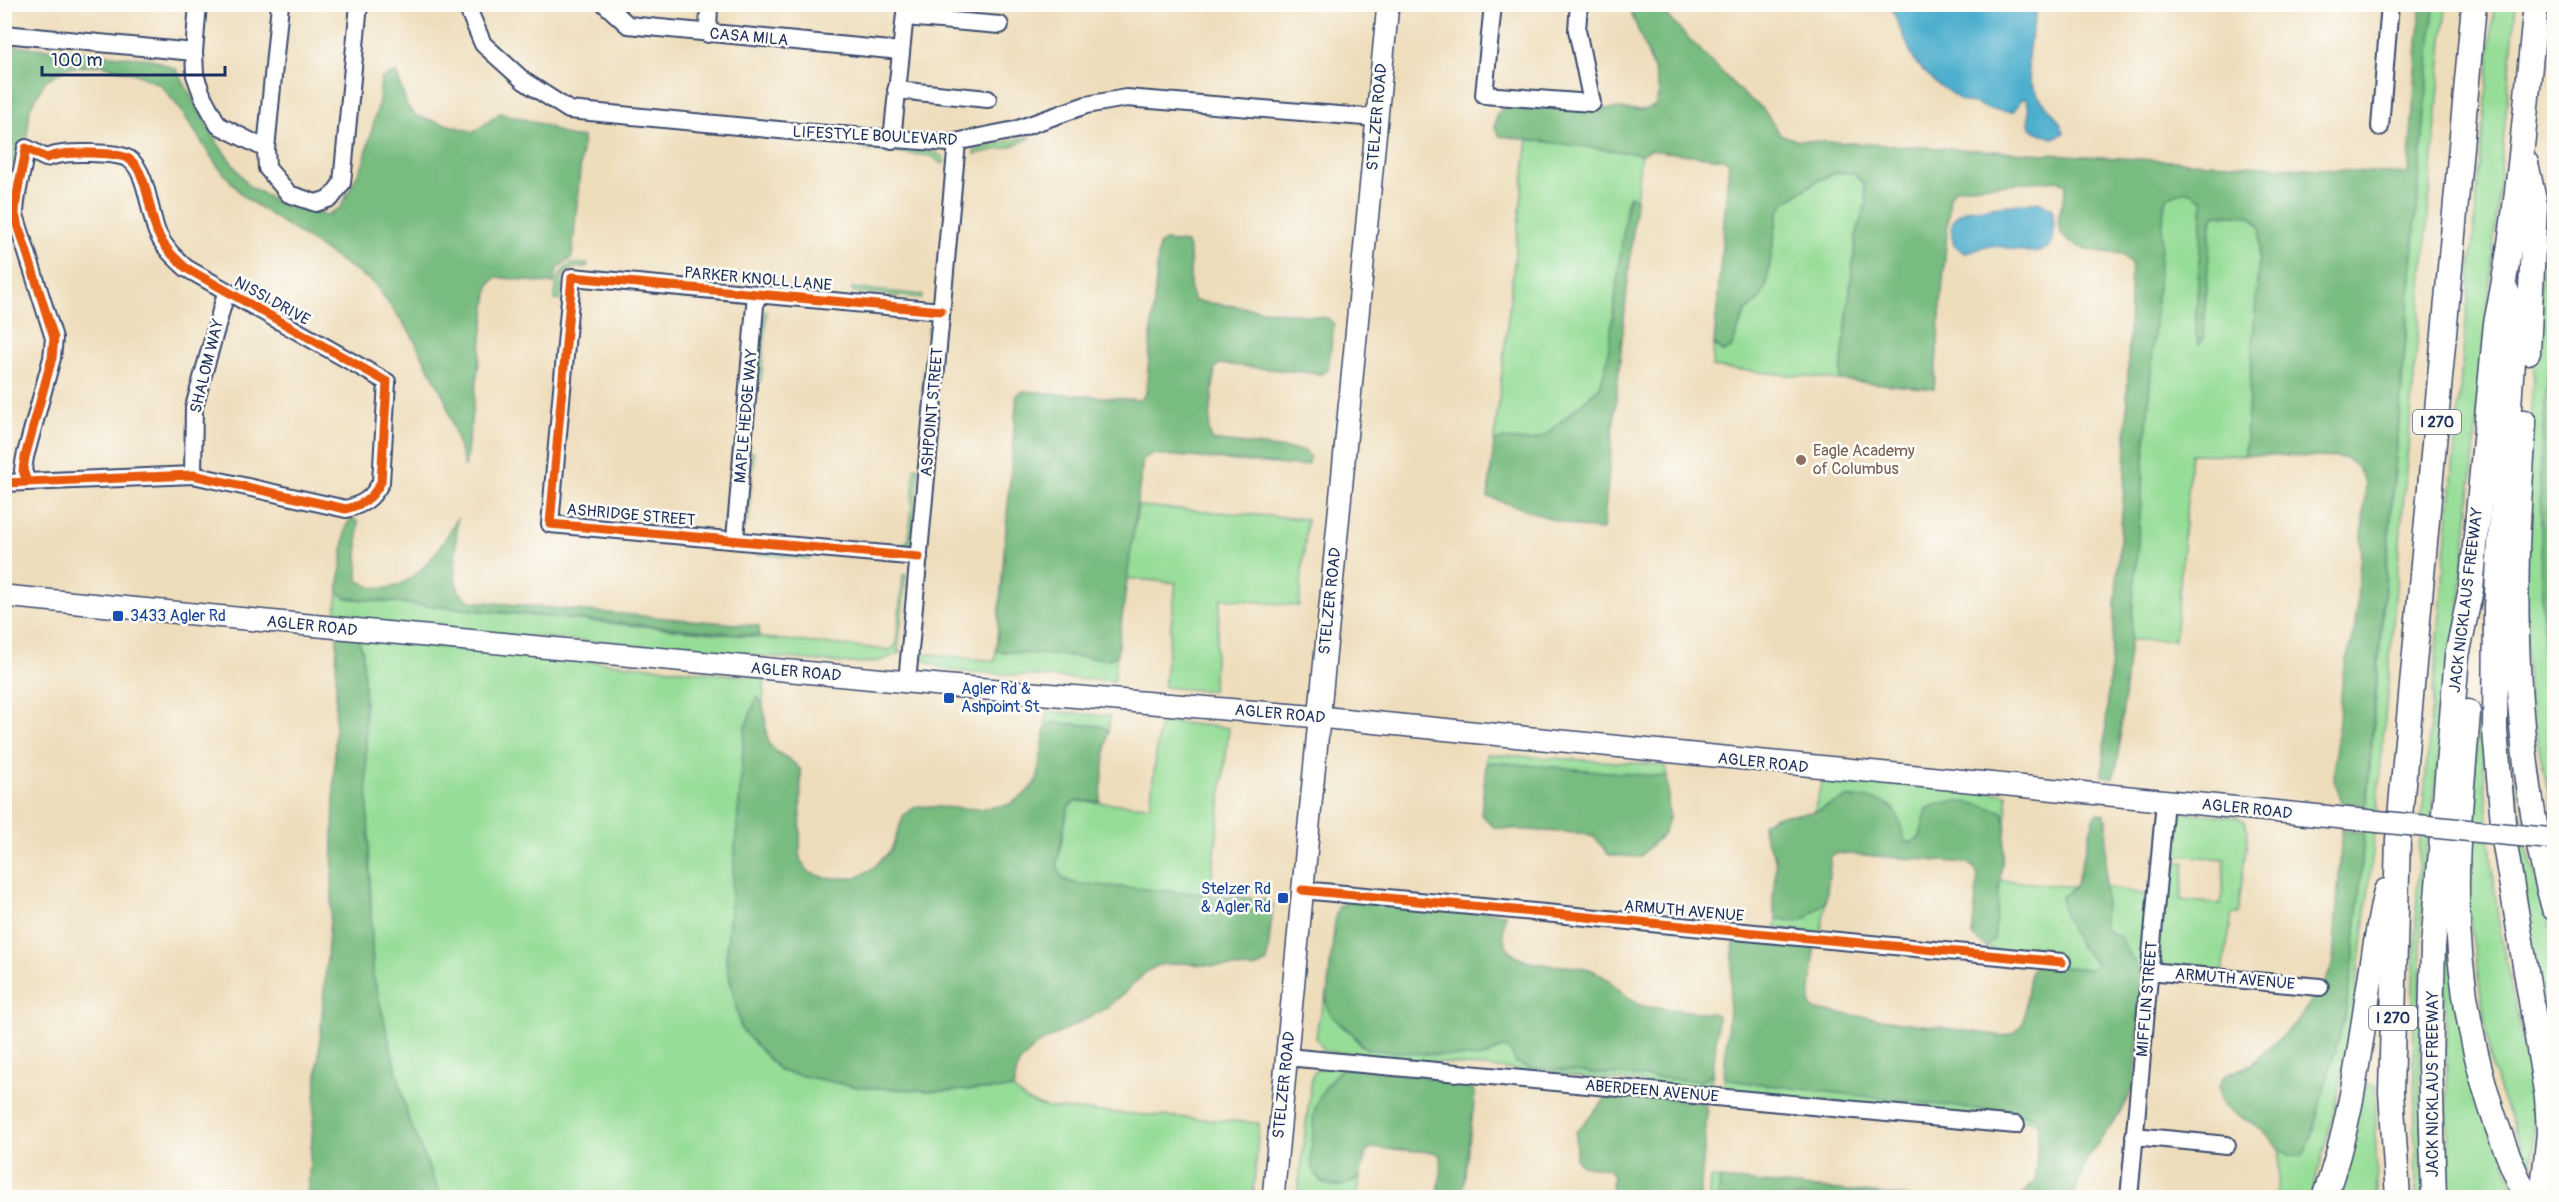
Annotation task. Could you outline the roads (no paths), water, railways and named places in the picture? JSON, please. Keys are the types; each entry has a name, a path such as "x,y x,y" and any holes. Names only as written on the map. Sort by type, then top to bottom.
{"highway":[{"name":"I 270","path":"2398,1197 2391,1092 2398,839 2474,4"},
{"name":"JACK NICKLAUS FREEWAY","path":"2434,1197 2430,1063 2433,947 2457,656 2471,589 2496,323 2505,281 2522,146 2536,4"},
{"path":"2522,146 2535,205 2517,549 2517,605 2524,742 2543,869 2554,909"},
{"path":"2505,281 2514,330 2496,607 2495,731 2505,845 2547,1097 2549,1133 2530,1194"},
{"path":"2471,589 2473,656 2457,892 2460,963 2472,1036 2482,1078 2498,1130 2530,1194"},
{"path":"2534,809 2554,864"},
{"path":"2324,1197 2334,1172 2361,1047 2376,936 2398,839"}],"main road":[{"name":"STELZER ROAD","path":"1273,1197 1388,4"},
{"name":"AGLER ROAD","path":"4,596 907,682 1319,717 2554,838"}],"street":[{"path":"198,4 194,52 195,75 203,97 218,125 266,149"},
{"path":"280,4 266,149 267,168 289,194 316,203 332,198 342,183 359,4"},
{"name":"LIFESTYLE BOULEVARD","path":"466,4 483,44 524,81 569,110 892,140 957,142 1015,130 1086,105 1126,98 1377,118"},
{"name":"CASA MILA","path":"605,4 628,25 901,51"},
{"path":"708,34 709,4"},
{"path":"1493,4 1484,95 1592,103 1577,30 1579,4"},
{"path":"2380,127 2390,4"},
{"path":"892,140 906,11 1000,25"},
{"path":"4,34 194,52"},
{"path":"896,90 988,99"},
{"name":"ASHPOINT STREET","path":"907,682 957,142"},
{"name":"NISSI DRIVE","path":"27,482 23,470 25,457 52,358 54,338 15,216 15,197 22,180 26,148 46,158 61,152 119,155 131,161 139,170 157,232 168,252 186,268 226,293 387,382 381,482 374,496 362,504 346,509 193,475"},
{"name":"PARKER KNOLL LANE","path":"572,277 941,311"},
{"name":"ASHRIDGE STREET","path":"572,277 550,524 919,557"},
{"name":"SHALOM WAY","path":"193,475 194,407 226,293"},
{"name":"MAPLE HEDGE WAY","path":"735,539 756,294"},
{"path":"4,483 193,475"},
{"name":"MIFFLIN STREET","path":"2129,1197 2165,801"},
{"name":"ARMUTH AVENUE","path":"1302,890 2062,962"},
{"name":"ARMUTH AVENUE","path":"2149,971 2320,987"},
{"name":"ABERDEEN AVENUE","path":"1287,1057 2016,1125"},
{"path":"2134,1136 2227,1145"}],"water":[{"path":"1890,5 2038,5 2029,46 2030,78 2036,93 2058,120 2064,133 2053,138 2031,128 2027,99 2022,99 2013,112 1988,109 1975,103 1963,102 1935,82 1915,62"},
{"path":"2038,202 2052,208 2054,223 2051,246 2043,250 2028,252 1987,246 1965,253 1954,245 1953,221 1965,210"}],"place":[{"name":"Eagle Academy of Columbus","path":"1801,460"},
{"name":"3433 Agler Rd","path":"118,616"},
{"name":"Agler Rd & Ashpoint St","path":"949,698"},
{"name":"Stelzer Rd & Agler Rd","path":"1283,898"}]}
